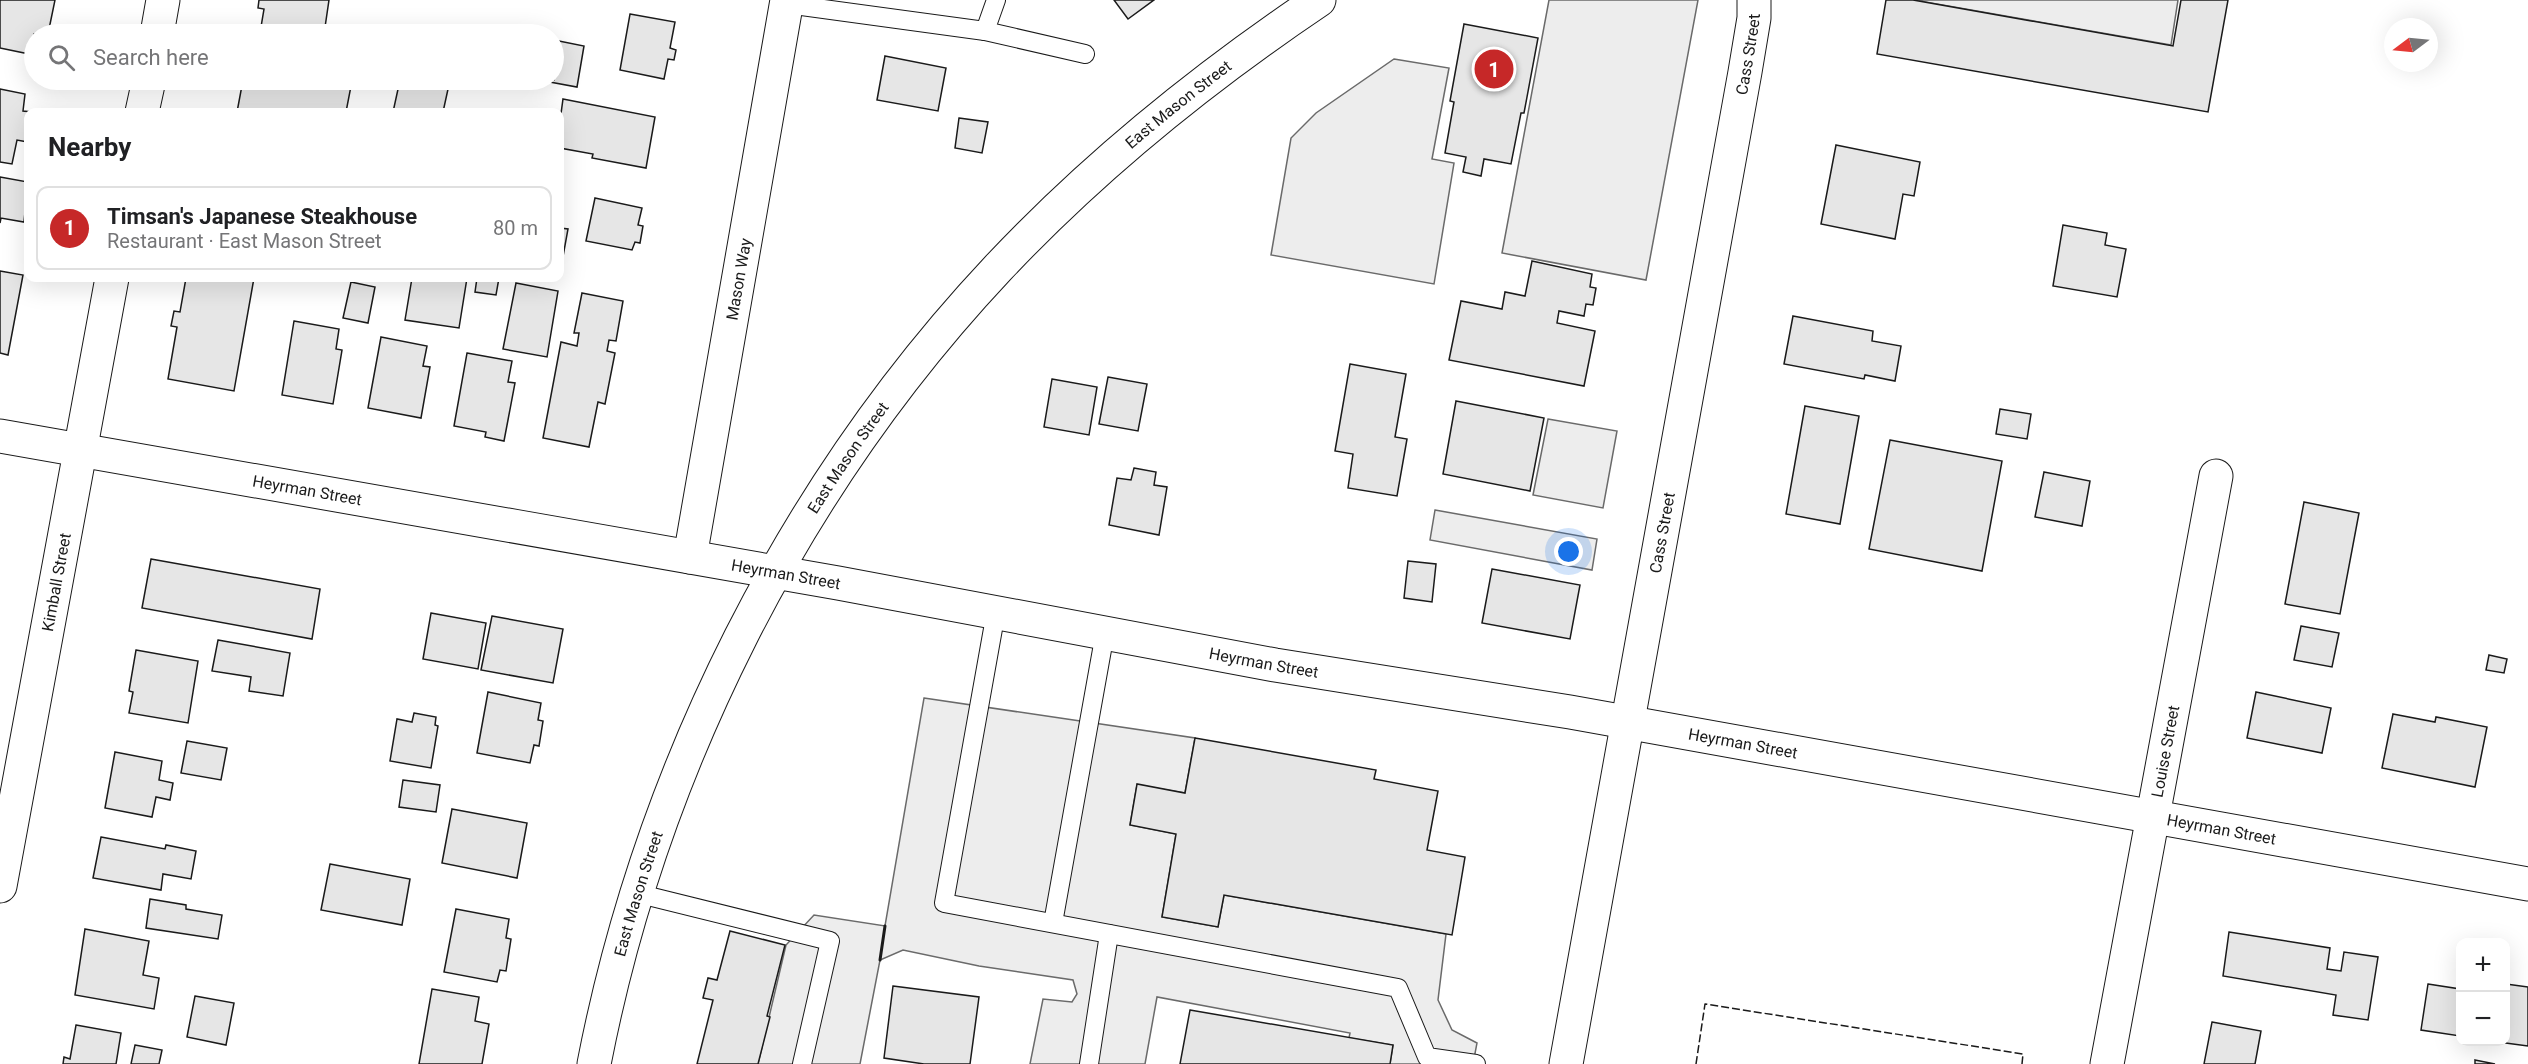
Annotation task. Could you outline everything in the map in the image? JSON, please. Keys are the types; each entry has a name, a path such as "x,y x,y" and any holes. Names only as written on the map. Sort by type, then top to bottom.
{"street":[{"path":"159,24 163,0"},
{"name":"East Mason Street","path":"594,1064 607,998 636,893 677,777 737,646 775,572 854,448 922,356 997,268 1078,187 1152,123 1256,42 1319,0"},
{"name":"Cass Street","path":"1566,1064 1745,72 1754,18 1754,0"},
{"name":"Mason Way","path":"690,557 787,2"},
{"path":"143,108 146,90"},
{"name":"Kimball Street","path":"0,886 111,282"},
{"name":"Heyrman Street","path":"0,436 775,572 1275,665 1627,722 2528,884"},
{"name":"Louise Street","path":"2107,1064 2216,476"}],"lane":[{"path":"985,32 996,0"},
{"path":"787,2 985,32 1085,54"},
{"path":"996,612 944,903 1398,988 1427,1057 1476,1064"},
{"path":"1053,923 1105,633"},
{"path":"636,893 830,941 802,1064"},
{"path":"1089,1064 1109,934"}],"shaded area":[{"path":"1549,0 1698,0 1646,280 1502,253"},
{"path":"1914,0 2178,0 2171,45"},
{"path":"1394,59 1449,68 1432,159 1454,163 1434,284 1271,255 1291,138 1316,113"},
{"path":"1548,419 1617,431 1603,508 1533,495"},
{"path":"1435,510 1597,539 1592,570 1430,540"},
{"path":"924,698 1195,738 1185,793 1137,785 1130,825 1176,834 1162,917 1218,927 1224,895 1446,934 1438,1000 1452,1030 1477,1043 1473,1064 1390,1064 1393,1045 1349,1038 1350,1033 1157,997 1145,1064 1030,1064 1043,999 1072,1002 1077,994 1073,980 979,966 903,950 880,960 860,1064 758,1064 786,945 814,915 885,926"}],"building":[{"path":"0,0 55,0 50,24 24,24 24,53 0,48"},
{"path":"259,0 329,0 325,24 262,24 264,9 258,8"},
{"path":"1114,0 1154,0 1128,19"},
{"path":"1886,0 1913,0 2173,46 2181,0 2228,0 2208,112 1877,54"},
{"path":"630,14 675,22 670,48 676,50 674,60 668,59 664,79 620,70"},
{"path":"1464,24 1538,38 1524,113 1521,113 1511,164 1484,159 1481,176 1463,172 1466,157 1445,153 1454,102 1450,101"},
{"path":"564,42 584,46 577,87 564,85"},
{"path":"885,56 946,68 938,111 877,100"},
{"path":"0,89 25,94 24,141 17,140 12,164 0,162"},
{"path":"241,90 350,90 347,108 238,108"},
{"path":"398,90 448,90 444,108 394,108"},
{"path":"563,99 655,117 646,168 592,158 593,154 564,149 564,108 562,108"},
{"path":"959,118 988,122 982,153 955,148"},
{"path":"1836,145 1920,162 1914,196 1903,194 1895,239 1821,224"},
{"path":"0,177 24,181 24,222 1,218 0,223"},
{"path":"595,198 642,208 638,225 643,226 640,243 635,242 632,250 586,241"},
{"path":"2063,225 2107,233 2105,245 2126,249 2117,297 2053,286"},
{"path":"564,228 568,229 564,251"},
{"path":"1532,261 1592,274 1590,287 1596,288 1593,305 1586,304 1584,316 1559,311 1557,323 1595,331 1584,386 1449,360 1461,301 1502,309 1505,292 1525,296"},
{"path":"0,271 23,275 8,355 0,353"},
{"path":"185,282 253,282 234,391 168,379 177,327 171,326 174,311 180,312"},
{"path":"351,282 375,287 368,323 343,318"},
{"path":"411,282 466,282 459,328 405,320"},
{"path":"476,282 498,282 496,295 475,292"},
{"path":"516,283 558,291 547,357 503,349"},
{"path":"582,293 623,301 616,341 609,340 607,351 615,353 605,404 598,402 589,447 543,438 561,342 577,346 579,333 574,333"},
{"path":"1793,316 1873,331 1872,341 1901,346 1895,381 1865,375 1864,379 1784,364"},
{"path":"294,321 339,329 336,349 342,350 333,404 282,395"},
{"path":"381,337 427,346 423,366 430,367 421,418 368,408"},
{"path":"467,353 512,361 508,382 515,383 504,441 485,437 486,432 454,426"},
{"path":"1350,364 1406,374 1395,437 1407,439 1397,496 1348,488 1353,454 1335,451"},
{"path":"1108,377 1147,384 1138,431 1099,424"},
{"path":"1052,379 1097,387 1089,435 1044,427"},
{"path":"1456,401 1544,418 1530,491 1443,474"},
{"path":"1805,406 1859,416 1840,524 1786,514"},
{"path":"2000,409 2031,414 2027,439 1996,434"},
{"path":"1890,440 2002,461 1982,571 1869,549"},
{"path":"1134,468 1156,472 1154,485 1167,487 1159,535 1109,525 1117,478 1131,480"},
{"path":"2044,472 2090,481 2082,526 2035,517"},
{"path":"2304,502 2359,513 2340,614 2285,604"},
{"path":"151,559 320,589 312,639 142,608"},
{"path":"1408,561 1436,564 1432,602 1404,598"},
{"path":"1492,569 1580,585 1570,639 1482,623"},
{"path":"431,613 486,623 478,669 423,659"},
{"path":"492,616 563,629 553,683 481,670"},
{"path":"2301,626 2339,633 2332,667 2294,660"},
{"path":"218,640 290,653 283,696 249,691 251,677 212,671"},
{"path":"136,650 198,661 188,723 129,713 133,692 129,691"},
{"path":"2489,655 2507,659 2504,673 2486,670"},
{"path":"488,692 541,703 538,720 543,721 539,746 534,745 530,763 477,753"},
{"path":"2256,692 2331,708 2322,753 2247,738"},
{"path":"414,713 436,717 435,725 438,726 431,768 390,761 397,719 412,722"},
{"path":"2393,714 2435,722 2436,717 2487,727 2475,787 2382,768"},
{"path":"1195,738 1376,770 1374,779 1438,791 1427,850 1465,857 1452,935 1224,895 1218,927 1162,917 1176,834 1130,825 1137,784 1185,793"},
{"path":"187,741 227,748 221,780 181,773"},
{"path":"115,752 162,761 159,780 173,783 170,800 156,797 152,817 105,808"},
{"path":"403,780 440,785 436,812 399,807"},
{"path":"452,809 527,823 517,878 442,863"},
{"path":"101,837 165,849 166,845 196,851 191,879 163,874 161,890 93,878"},
{"path":"330,864 410,879 402,925 321,910"},
{"path":"150,899 186,905 186,909 222,915 218,939 146,928"},
{"path":"456,909 509,919 506,938 511,939 506,971 500,970 497,982 444,972"},
{"path":"85,929 149,941 143,975 159,978 154,1009 75,995"},
{"path":"730,931 785,945 767,1016 770,1017 758,1064 697,1064 713,1000 703,998 708,978 717,980"},
{"path":"2229,932 2330,948 2327,969 2341,971 2344,952 2378,957 2368,1020 2333,1015 2336,995 2223,976"},
{"path":"2428,984 2456,988 2456,1035 2421,1030"},
{"path":"2510,985 2528,987 2528,1046 2510,1044"},
{"path":"893,986 979,997 970,1064 924,1064 884,1058"},
{"path":"432,989 479,997 475,1021 489,1024 482,1064 419,1064"},
{"path":"195,996 234,1003 226,1045 187,1037"},
{"path":"1190,1010 1393,1045 1390,1064 1180,1064"},
{"path":"2212,1022 2261,1031 2255,1064 2204,1064"},
{"path":"76,1025 121,1033 116,1064 63,1064 64,1057 70,1059"},
{"path":"135,1045 162,1050 159,1064 131,1064"},
{"path":"2475,1060 2495,1064 2475,1064"}],"fence":[{"path":"1696,1064 1705,1004 2023,1054 2022,1064"}],"wall":[{"path":"880,960 885,926"}],"place":[{"name":"Timsan's Japanese Steakhouse","path":"1494,69"}]}
